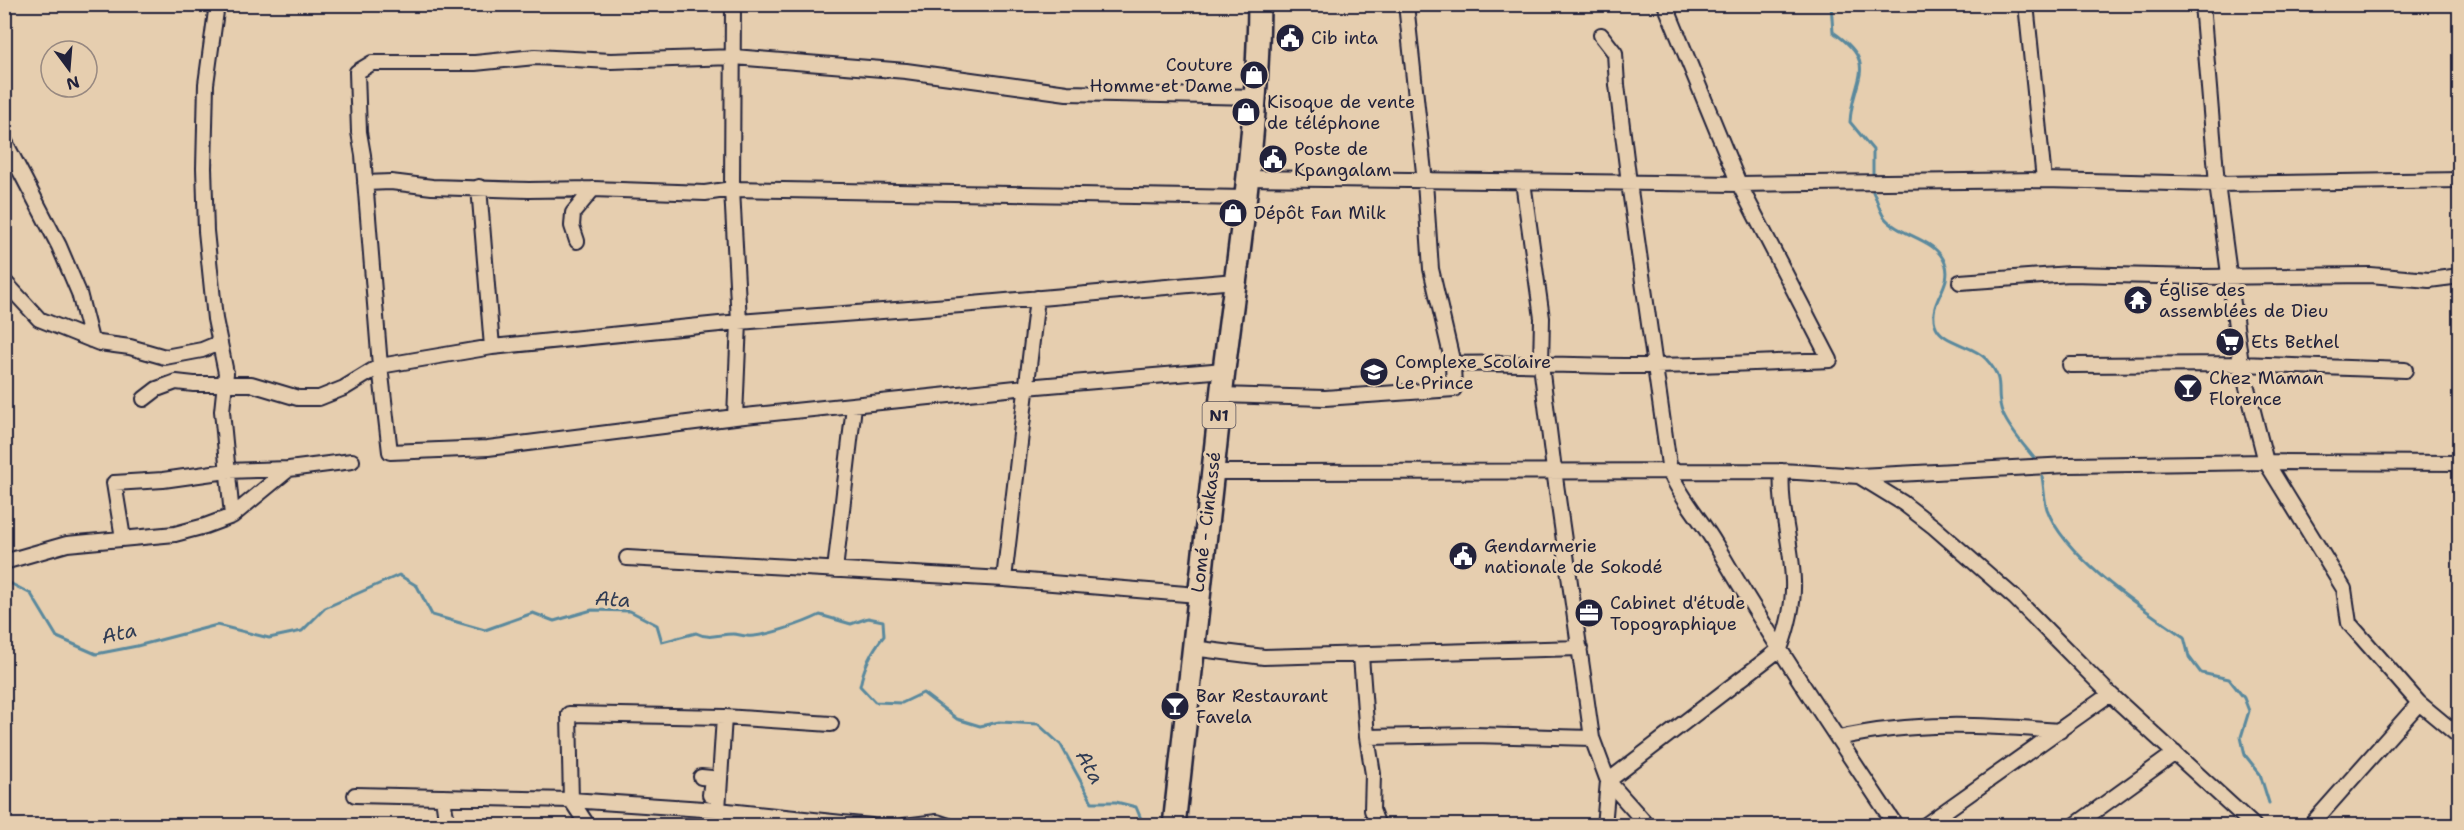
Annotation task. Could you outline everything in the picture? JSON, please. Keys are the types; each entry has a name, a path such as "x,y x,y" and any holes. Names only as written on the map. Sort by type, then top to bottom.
{"highway":[{"name":"Lomé - Cinkassé","path":"1174,825 1212,472 1247,188 1256,97 1259,4"}],"street":[{"path":"217,4 216,23 208,59 203,133 206,231 219,343 226,373 222,411 232,516"},
{"path":"733,4 732,189 739,322 735,417"},
{"path":"1221,395 1325,398 1454,388 1453,364 1431,269 1425,182 1406,4"},
{"path":"1453,364 1517,362 1541,365 1655,366 1830,360 1739,184 1665,4"},
{"path":"2026,4 2044,180"},
{"path":"2202,4 2217,184 2231,275 2241,364 2266,462 2344,589 2349,623 2419,703 2460,737"},
{"path":"1601,35 1615,53 1629,183 1670,472 1686,504 1705,526 1779,649 1896,825"},
{"path":"1224,370 1026,387 735,417 488,448 390,452 380,366 356,79 357,72 367,64 475,63 535,57 611,61 734,57 906,71 1067,93 1256,97"},
{"path":"4,140 59,246 75,283 91,340"},
{"path":"365,183 528,190 593,189 705,193 732,189 1247,188 1425,182 1739,184 2044,180 2217,184 2460,180"},
{"path":"1523,182 1542,318 1541,365 1554,470 1592,738 1608,781 1648,825"},
{"path":"479,187 492,347"},
{"path":"577,241 572,220 573,213 593,189"},
{"path":"1960,282 2070,274 2199,277 2370,275 2429,280 2460,276"},
{"path":"4,281 39,319 99,343 130,347 165,357 202,350 219,343"},
{"path":"144,399 158,389 176,381 194,384 251,384 298,398 319,398 344,388 380,366 492,347 739,322 1235,281"},
{"path":"1004,579 1038,298"},
{"path":"2070,365 2241,364 2405,370"},
{"path":"835,570 854,406"},
{"path":"123,538 114,483 163,480 227,471 289,469 352,461"},
{"path":"1212,472 1782,471 1859,476 2068,465 2266,462 2460,463"},
{"path":"4,562 67,544 175,534 205,526 232,516 289,469"},
{"path":"1604,825 1608,781 1779,649 1789,624 1793,582 1781,488 1782,471"},
{"path":"1859,476 1903,503 1988,574 2015,598 2110,694 2254,825"},
{"path":"627,558 1004,579 1198,595"},
{"path":"1192,648 1264,657 1580,648"},
{"path":"1361,656 1372,774 1372,810 1378,825"},
{"path":"1924,825 2110,694"},
{"path":"2310,825 2419,703"},
{"path":"588,825 571,800 569,714 724,717 831,724"},
{"path":"719,825 724,717"},
{"path":"1839,738 1878,729 1929,725 2060,731"},
{"path":"1367,737 1485,735 1592,738"},
{"path":"2074,825 2175,753"},
{"path":"700,777 712,777 709,799 720,808"},
{"path":"356,795 571,800 720,808 871,825"},
{"path":"443,797 449,825"},
{"path":"904,825 938,822 949,825"}],"waterway":[{"path":"1831,4 1833,32 1848,44 1860,63 1850,122 1873,150 1873,175"},
{"path":"1873,192 1882,214 1891,224 1934,248 1945,263 1946,279 1937,300 1934,316 1938,331 1950,340 1980,354 1993,367 1997,374 2003,414 2034,458"},
{"path":"2042,477 2047,509 2056,527 2070,545 2087,563 2127,597 2184,637 2189,657 2201,673 2229,679 2244,698 2249,711 2241,737 2245,755 2260,774 2269,803"},
{"name":"Ata","path":"4,580 31,594 57,637 96,654 217,625 269,638 302,631 325,608 399,575 417,586 432,615 485,630 533,613 554,621 592,610 630,611 657,625 662,642 696,633 710,636 763,635 820,615 851,624 868,618 883,621 884,636 869,659 860,686 875,702 902,703 923,693 957,719 980,726 999,722 1038,724 1061,745 1092,802 1116,802 1136,807 1144,826"}],"place":[{"name":"Cib inta","path":"1290,38"},
{"name":"Couture Homme et Dame","path":"1254,75"},
{"name":"Kisoque de vente de téléphone","path":"1246,112"},
{"name":"Poste de Kpangalam","path":"1273,159"},
{"name":"Dépôt Fan Milk","path":"1233,213"},
{"name":"Église des assemblées de Dieu","path":"2138,300"},
{"name":"Ets Bethel","path":"2230,342"},
{"name":"Complexe Scolaire Le Prince","path":"1374,372"},
{"name":"Chez Maman Florence","path":"2188,388"},
{"name":"Gendarmerie nationale de Sokodé","path":"1463,556"},
{"name":"Cabinet d'étude Topographique","path":"1589,613"},
{"name":"Bar Restaurant Favela","path":"1175,706"}]}
